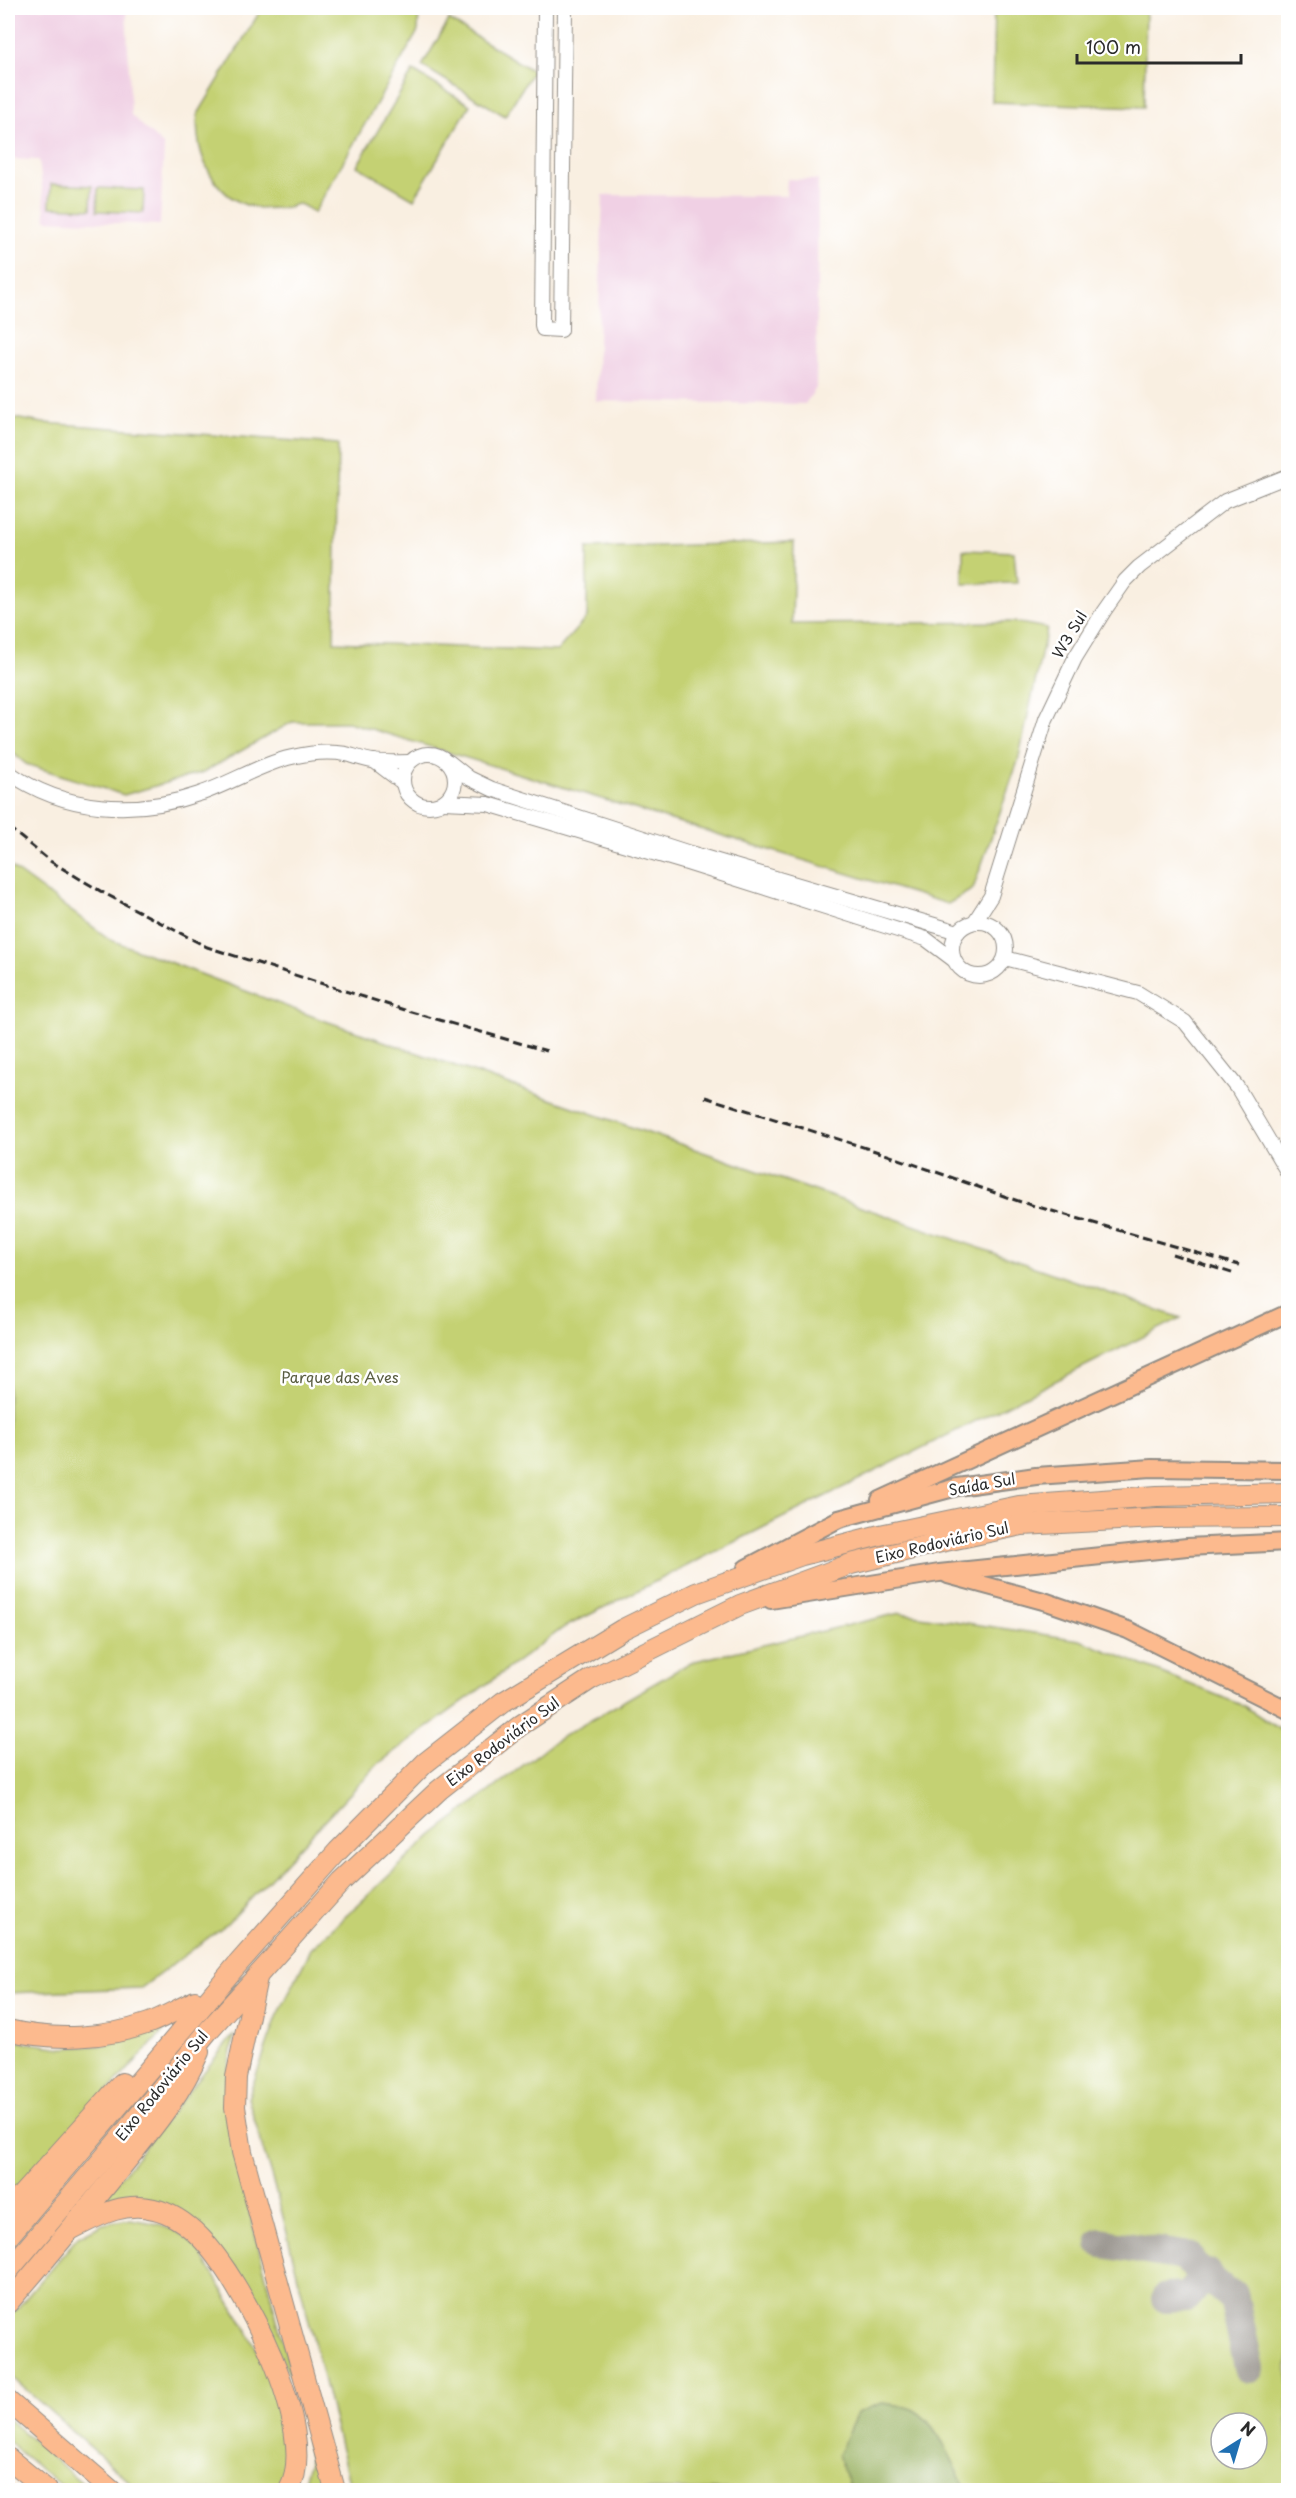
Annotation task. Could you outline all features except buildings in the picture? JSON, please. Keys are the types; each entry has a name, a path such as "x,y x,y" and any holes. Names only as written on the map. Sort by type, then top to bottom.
{"highway":[{"name":"Eixo Rodoviário Sul","path":"8,2237 236,1966 338,1851 425,1763 503,1702 623,1629 696,1593 802,1555 880,1535 1019,1506 1157,1496 1288,1493"},
{"name":"Eixo Rodoviário Sul","path":"8,2271 209,2030 342,1881 440,1790 521,1725 591,1679 740,1605 851,1564 1022,1525 1158,1518 1288,1517"},
{"path":"8,2210 195,2001 236,1966"},
{"path":"257,1978 236,2077 235,2107 243,2152 335,2490"},
{"path":"8,2030 70,2037 106,2033 149,2023 195,2001"},
{"path":"8,2303 72,2229 165,2112 188,2079 209,2030"},
{"path":"72,2229 108,2211 128,2206 153,2208 175,2216 216,2256 233,2280 266,2343 289,2406 298,2451 296,2470 289,2490"},
{"path":"8,2401 110,2490"},
{"path":"8,2458 47,2490"}],"main road":[{"path":"839,1519 1288,1313"},
{"name":"Saída Sul","path":"696,1593 839,1519 957,1487 1036,1476 1152,1467 1288,1470"},
{"path":"740,1605 939,1573 1187,1547 1288,1542"},
{"path":"939,1573 1047,1602 1128,1630 1288,1710"}],"street":[{"path":"545,8 543,329 561,330 565,8"},
{"path":"546,99 564,98"},
{"path":"542,297 561,299"},
{"name":"W3 Sul","path":"975,921 991,896 1046,719 1075,658 1125,581 1139,567 1225,501 1288,476"},
{"path":"8,772 37,789 63,800 88,806 124,808 166,803 200,794 291,757 317,753 345,754 374,762 409,762"},
{"path":"448,762 454,772 455,783 451,794 443,802 433,806 423,805 414,801 407,794 403,783 404,771 409,762 418,755 429,753 440,755 470,778 492,789 690,852 958,932"},
{"path":"374,762 403,783"},
{"path":"443,802 488,804 687,862 926,939 954,960 959,968 977,977 995,972 1005,958 1005,941 996,927 975,921 958,932 953,941 954,960"},
{"name":"W3 Sul","path":"991,896 996,927"},
{"path":"1005,958 1138,993 1185,1022 1237,1087 1288,1173"},
{"path":"1257,1329 1288,1305"}],"shaded area":[{"path":"8,8 126,8 131,115 164,146 160,225 46,220 39,160 8,159"},
{"path":"787,179 818,180 816,388 805,404 596,401 603,195 786,196"}],"green space":[{"path":"262,8 419,8 418,31 314,213 300,204 283,208 261,208 231,197 211,174 199,145 198,114"},
{"path":"994,8 1146,8 1144,107 992,102"},
{"path":"449,20 533,71 505,116 422,66"},
{"path":"413,71 470,105 414,199 357,166"},
{"path":"51,184 92,186 91,209 50,207"},
{"path":"98,188 144,190 143,213 97,211"},
{"path":"8,417 43,423 338,444 334,642 557,651 587,617 587,548 794,542 792,624 1014,622 1047,628 1018,761 973,889 948,904 348,722 292,722 204,772 124,795 26,764 8,749"},
{"path":"963,550 1014,552 1017,583 963,584"},
{"name":"Parque das Aves","path":"8,865 111,940 317,1018 1181,1318 563,1628 378,1764 228,1923 141,1988 8,1993"},
{"path":"900,1613 1080,1640 1244,1706 1288,1735 1288,2490 351,2490 281,2209 248,2098 277,2017 311,1949 432,1835 555,1741 691,1662"},
{"path":"174,2020 8,2198 8,2040 63,2048 107,2045"},
{"path":"234,2034 226,2081 246,2198 293,2382 236,2268 149,2199 126,2196 103,2199"},
{"path":"130,2219 164,2226 189,2240 204,2259 248,2332 273,2384 286,2438 285,2465 277,2490 139,2490 8,2374 8,2319 78,2237 103,2224"},
{"path":"882,2403 907,2407 923,2416 945,2446 967,2490 850,2490 838,2455 857,2413"},
{"path":"8,2419 90,2490 66,2490 8,2442"},
{"path":"307,2433 324,2490 301,2490 309,2464"}],"taxiway":[{"path":"1101,2243 1189,2257"},
{"path":"1183,2256 1234,2299"},
{"path":"1166,2298 1187,2297 1207,2273"},
{"path":"1233,2294 1249,2368"}],"railway":[{"path":"8,827 50,861 102,892 207,947 408,1011 547,1051"},
{"path":"705,1097 885,1154 1021,1202 1239,1265"},
{"path":"1172,1254 1235,1274"}]}
